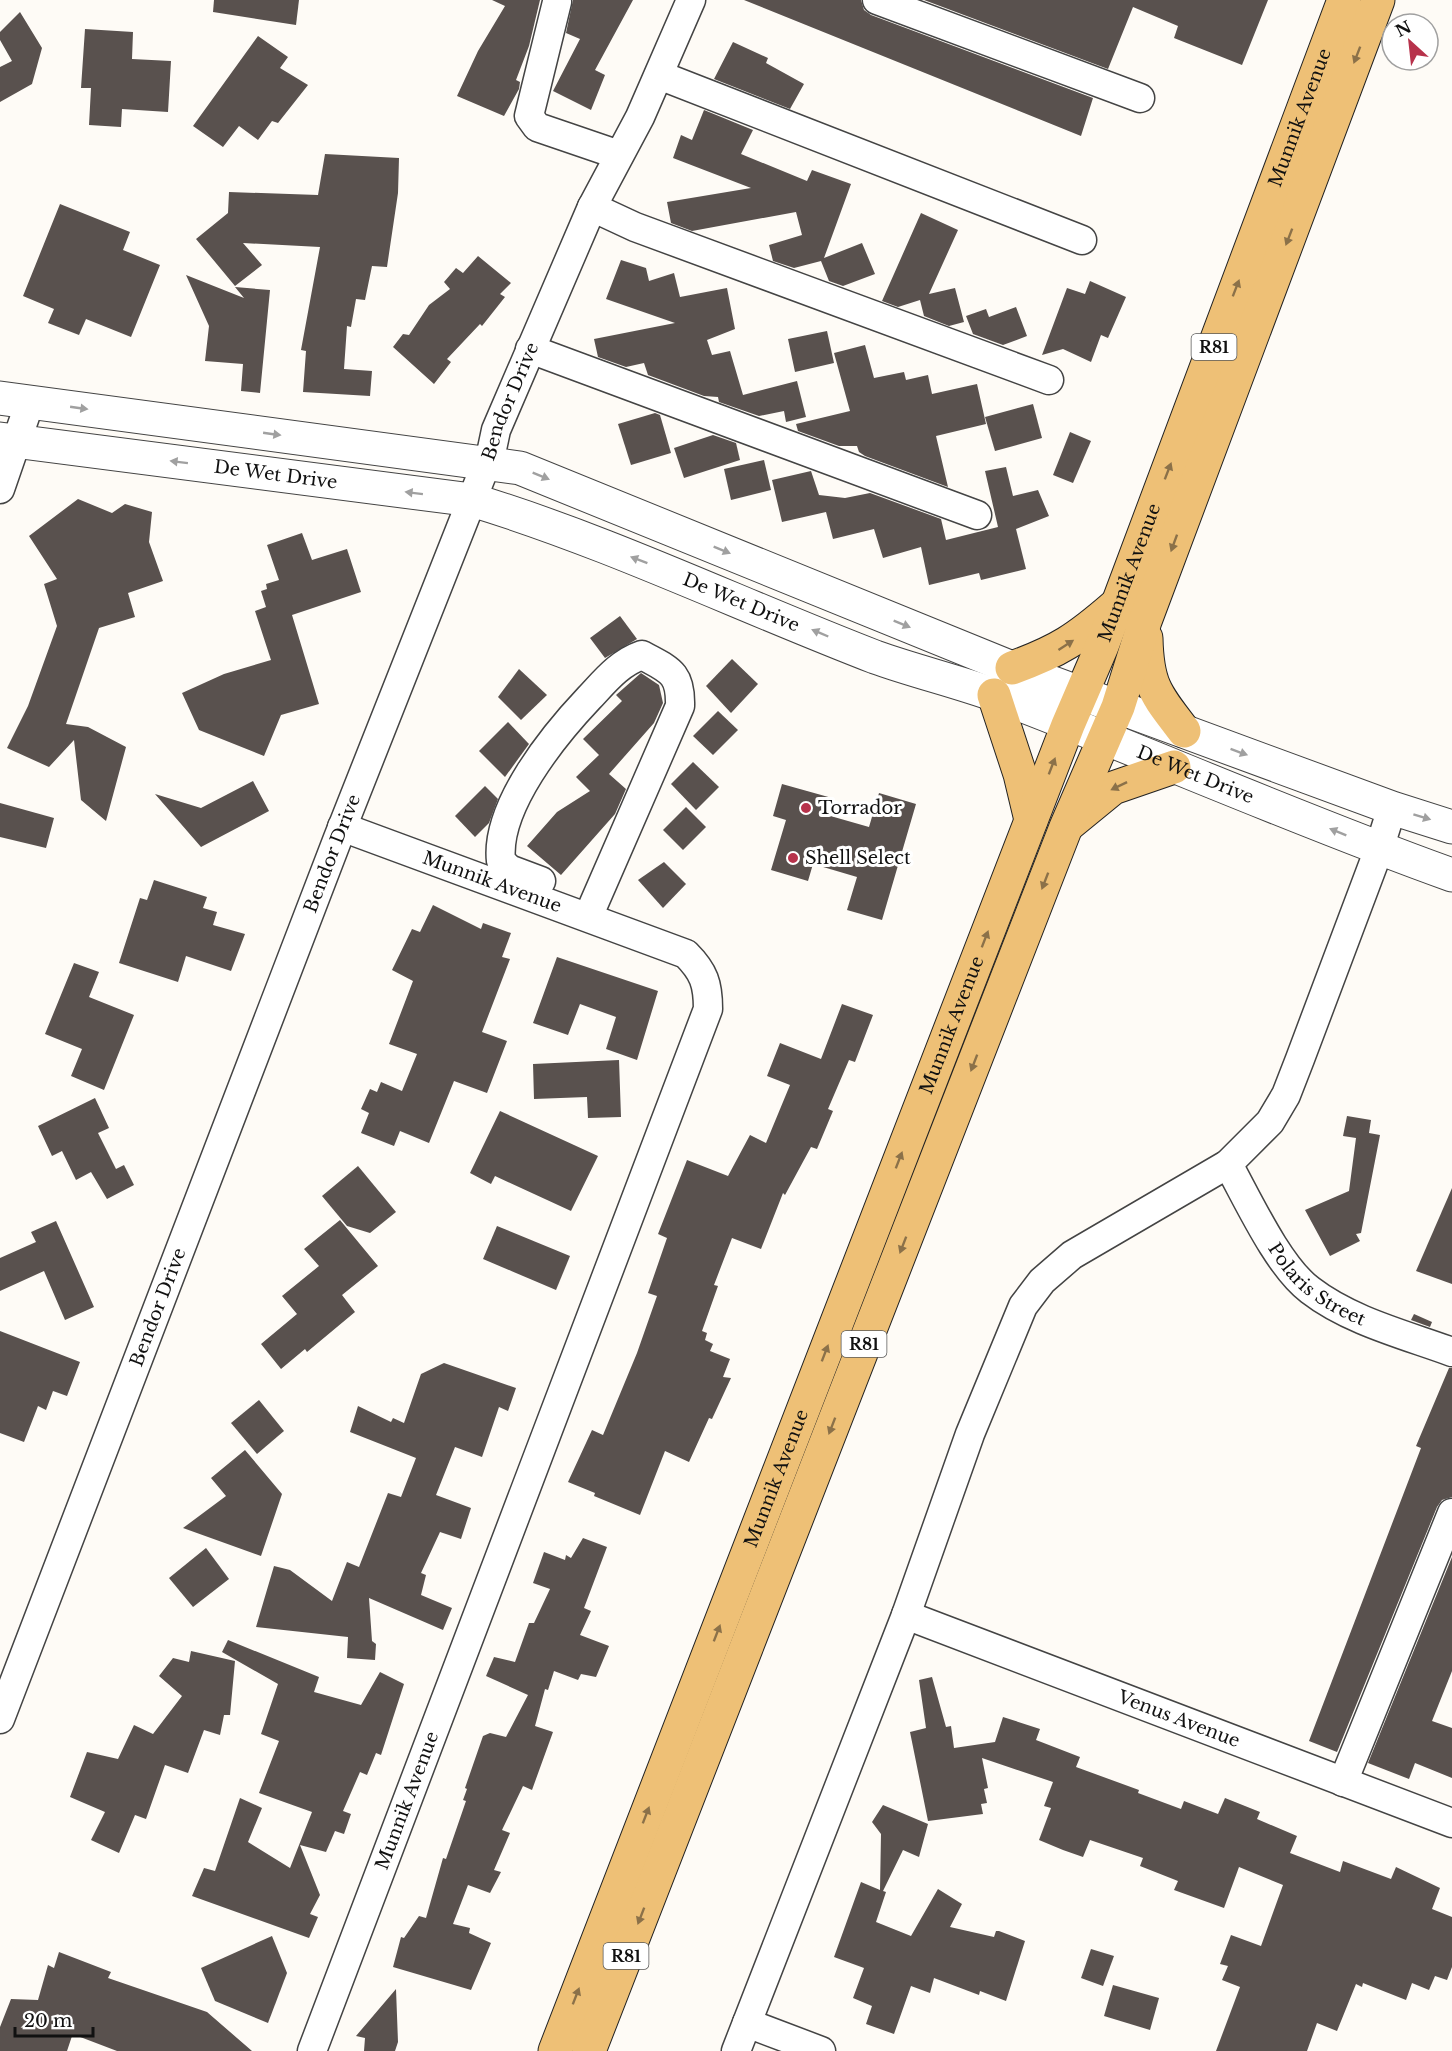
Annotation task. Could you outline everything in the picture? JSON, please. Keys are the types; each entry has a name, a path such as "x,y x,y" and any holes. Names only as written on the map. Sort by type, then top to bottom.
{"main road":[{"name":"Munnik Avenue","path":"555,2051 1031,820 1117,604 1344,0"},
{"name":"Munnik Avenue","path":"589,2051 1066,827 1103,737 1118,707 1145,621 1378,0"},
{"path":"1012,668 1055,652 1081,636 1117,604"},
{"path":"1145,621 1147,668 1152,685 1184,732"},
{"path":"994,695 1020,774 1031,820"},
{"path":"1066,827 1113,788 1174,767"}],"street":[{"name":"Bendor Drive","path":"0,1719 342,827 530,349 592,207 658,75 691,0"},
{"path":"877,0 1140,98"},
{"path":"557,2 529,117 537,127 619,154"},
{"path":"658,75 1082,240"},
{"path":"592,207 635,227 1049,380"},
{"path":"530,349 977,515"},
{"path":"0,489 15,400"},
{"name":"De Wet Drive","path":"15,400 485,461 519,468 1012,668 1392,808 1452,827"},
{"name":"De Wet Drive","path":"9,440 472,500 520,515 687,578 876,657 994,695 1379,849 1452,875"},
{"path":"642,655 673,672 681,687 680,706 591,909 509,869 501,861 499,848 523,785 541,754 618,668 628,660 642,655"},
{"path":"736,2051 906,1615 970,1434 1023,1306 1042,1281 1072,1255 1228,1164 1270,1122 1286,1095 1379,849 1392,808"},
{"name":"Munnik Avenue","path":"312,2051 708,1009 708,985 700,968 686,954 591,909 342,827"},
{"name":"Polaris Street","path":"1228,1164 1293,1274 1310,1290 1344,1310 1452,1352"},
{"path":"1343,1782 1452,1513"},
{"name":"Venus Avenue","path":"906,1615 1452,1823"},
{"path":"747,2023 820,2051"}],"building":[{"path":"214,0 299,0 296,25 213,12"},
{"path":"492,0 540,0 529,46 516,80 520,82 519,89 504,116 457,96 478,51 505,6"},
{"path":"573,0 633,0 595,70 605,75 591,110 553,91 580,39 566,33"},
{"path":"744,0 861,0 864,10 871,15 1093,98 1081,136"},
{"path":"924,0 1268,0 1242,65 1174,38 1178,26 1133,7 1108,69"},
{"path":"20,12 42,48 32,84 0,102 0,67 12,61 0,40 0,32"},
{"path":"85,29 133,32 132,59 171,61 168,112 122,109 121,127 89,125 91,88 81,88"},
{"path":"258,36 288,57 280,68 308,85 278,123 272,121 258,140 239,126 223,147 193,126"},
{"path":"733,42 768,58 766,63 804,84 790,109 714,79"},
{"path":"704,110 753,130 741,154 807,181 812,170 851,184 824,258 862,243 875,274 843,286 829,281 821,261 794,268 773,261 769,245 802,235 796,212 692,231 671,223 667,202 751,188 673,158 681,135 692,140"},
{"path":"325,154 399,158 398,193 387,267 372,266 365,300 356,299 351,327 347,326 344,369 372,371 370,396 303,392 306,351 301,350 320,247 243,243 262,265 235,286 196,239 228,213 229,192 318,195"},
{"path":"60,204 130,232 123,250 160,265 131,337 86,319 79,335 48,323 54,309 23,296"},
{"path":"921,213 958,230 929,294 955,288 964,322 949,326 924,316 920,300 898,307 882,301"},
{"path":"478,256 511,283 500,294 505,297 482,326 480,324 447,359 451,362 434,384 393,347 403,334 409,335 429,305 450,289 444,282 456,268 463,273"},
{"path":"621,260 646,268 649,281 674,273 680,297 727,288 735,329 707,340 712,355 730,351 743,395 797,381 806,417 786,422 784,411 759,416 719,402 718,397 704,396 648,375 644,363 626,367 598,357 594,339 675,323 606,299"},
{"path":"186,275 244,298 235,287 270,290 260,393 241,391 243,364 205,361 209,326"},
{"path":"1090,281 1126,297 1108,338 1101,335 1091,362 1063,349 1042,355 1067,288 1085,294"},
{"path":"1016,307 1027,336 1003,345 973,334 966,316 986,309 989,317"},
{"path":"827,331 834,363 795,372 788,339"},
{"path":"865,345 874,378 904,372 906,380 928,375 932,394 977,384 986,424 936,436 948,487 865,456 859,452 857,446 839,446 798,431 796,424 850,411 834,353"},
{"path":"1033,404 1042,438 995,451 985,417"},
{"path":"655,413 660,415 671,453 631,465 618,424"},
{"path":"1070,432 1091,441 1073,483 1053,475"},
{"path":"713,435 736,443 740,460 684,478 674,448"},
{"path":"764,460 771,490 731,500 724,469"},
{"path":"1006,467 1013,496 1038,490 1049,516 1016,529 1026,569 981,580 979,573 929,585 921,547 883,558 874,529 833,539 826,512 782,522 772,480 811,471 819,495 845,498 870,493 941,519 946,540 998,527 985,471"},
{"path":"78,499 112,513 125,504 152,512 149,542 163,581 128,593 135,617 99,628 66,724 88,727 126,747 106,821 81,800 74,740 49,767 7,748 28,706 57,626 44,584 57,579 29,536"},
{"path":"302,533 312,560 347,549 361,592 292,615 319,704 281,715 264,756 199,730 182,693 224,674 271,660 255,611 266,607 261,591 267,589 266,584 279,580 267,545"},
{"path":"620,616 637,639 605,658 590,638"},
{"path":"732,659 758,684 731,713 706,686"},
{"path":"519,669 547,695 521,720 498,697"},
{"path":"641,673 659,685 663,703 654,723 609,774 626,789 615,814 561,875 527,846 557,812 590,791 576,777 599,755 583,739 622,701 616,695"},
{"path":"718,711 738,730 713,755 693,736"},
{"path":"508,722 529,744 505,777 479,751"},
{"path":"693,762 719,787 696,810 671,784"},
{"path":"253,781 269,811 201,847 155,794 201,808"},
{"path":"782,784 832,798 827,815 869,827 879,793 916,804 882,920 847,910 857,877 813,864 808,881 771,870 786,820 773,816"},
{"path":"485,786 498,799 489,823 475,837 455,816"},
{"path":"0,803 54,818 46,848 0,837"},
{"path":"686,807 706,827 683,850 663,830"},
{"path":"664,862 686,884 663,908 638,880"},
{"path":"154,880 207,897 203,908 217,912 213,925 245,934 231,971 186,956 178,982 119,963 140,898 147,900"},
{"path":"433,905 481,929 483,923 511,933 502,957 510,959 482,1032 507,1041 487,1093 454,1081 429,1143 400,1131 394,1146 361,1133 369,1113 361,1109 370,1089 377,1092 381,1082 402,1091 417,1054 389,1044 413,981 392,970 412,929 420,932"},
{"path":"557,957 658,991 637,1060 606,1049 616,1017 580,1004 568,1035 533,1023"},
{"path":"74,963 99,972 89,997 134,1015 104,1090 71,1076 82,1049 45,1034"},
{"path":"842,1004 873,1015 855,1062 849,1060 828,1109 833,1111 817,1149 811,1147 785,1195 783,1193 761,1249 732,1238 714,1285 718,1286 702,1331 707,1333 705,1340 713,1344 710,1351 730,1359 723,1377 731,1378 712,1419 709,1418 689,1462 665,1451 640,1515 594,1496 595,1493 568,1482 592,1430 603,1435 637,1353 657,1296 648,1293 667,1238 658,1234 687,1160 728,1176 750,1135 766,1143 790,1085 767,1076 780,1043 821,1059"},
{"path":"619,1060 621,1117 588,1118 587,1097 534,1099 533,1064"},
{"path":"95,1098 109,1128 98,1133 116,1169 124,1165 134,1185 107,1199 91,1172 76,1180 62,1151 52,1156 38,1126"},
{"path":"500,1111 598,1156 571,1211 495,1176 491,1184 470,1173"},
{"path":"1347,1116 1371,1120 1369,1133 1380,1135 1361,1233 1356,1234 1360,1241 1330,1256 1305,1210 1349,1191 1356,1138 1343,1136"},
{"path":"358,1166 396,1212 370,1233 347,1226 322,1196"},
{"path":"1452,1188 1452,1284 1416,1271"},
{"path":"340,1220 378,1266 342,1295 355,1312 307,1352 305,1349 281,1369 261,1344 297,1314 282,1296 319,1266 304,1249"},
{"path":"56,1221 94,1307 65,1320 44,1271 0,1291 0,1258 36,1242 31,1232"},
{"path":"497,1226 570,1256 556,1290 483,1259"},
{"path":"1414,1314 1432,1322 1430,1327 1411,1320"},
{"path":"0,1331 80,1362 67,1396 53,1391 46,1410 38,1406 24,1442 0,1433"},
{"path":"444,1363 516,1388 508,1411 499,1407 482,1457 455,1447 436,1495 471,1508 461,1539 440,1532 421,1573 426,1575 421,1595 452,1608 443,1630 369,1598 372,1641 376,1644 375,1660 347,1658 348,1637 256,1627 274,1566 290,1570 332,1601 347,1562 359,1567 388,1493 401,1497 416,1458 350,1432 358,1406 391,1422 393,1418 404,1423 421,1374"},
{"path":"1449,1368 1452,1368 1452,1497 1442,1500 1437,1507 1337,1752 1309,1741 1421,1448 1416,1446"},
{"path":"259,1400 284,1431 257,1454 231,1423"},
{"path":"245,1450 282,1494 261,1556 183,1528 226,1496 211,1478"},
{"path":"583,1538 607,1547 584,1608 591,1611 580,1635 609,1646 596,1677 581,1674 578,1680 554,1671 548,1690 545,1689 535,1726 553,1732 532,1790 523,1786 502,1830 510,1833 494,1870 501,1872 490,1893 468,1885 453,1924 470,1928 469,1933 491,1943 471,1990 393,1967 401,1937 404,1938 419,1916 426,1918 443,1858 446,1859 466,1801 463,1800 467,1789 465,1788 483,1736 490,1733 506,1737 528,1695 486,1676 494,1657 515,1662 529,1623 534,1623 550,1589 533,1583 544,1552 565,1560 566,1555 571,1558"},
{"path":"206,1548 229,1579 193,1607 169,1578"},
{"path":"1452,1557 1452,1671 1432,1721 1452,1728 1452,1778 1415,1763 1409,1779 1368,1763"},
{"path":"228,1640 319,1677 314,1692 361,1705 380,1672 404,1684 381,1755 376,1753 367,1775 360,1772 343,1811 351,1814 344,1834 335,1831 326,1852 300,1845 320,1895 310,1914 318,1917 309,1938 192,1896 204,1868 215,1871 240,1798 262,1808 248,1842 290,1868 312,1812 259,1793 279,1741 261,1734 278,1684 222,1652"},
{"path":"191,1651 235,1661 230,1715 224,1715 220,1735 204,1730 188,1773 165,1765 146,1819 135,1815 119,1853 91,1840 105,1812 70,1797 87,1752 118,1759 134,1725 153,1734 182,1696 159,1676 173,1658 189,1662"},
{"path":"932,1677 946,1727 951,1726 954,1748 995,1742 1003,1717 1040,1729 1036,1740 1080,1757 1076,1767 1139,1790 1138,1793 1181,1809 1184,1801 1218,1814 1225,1798 1260,1812 1257,1819 1297,1836 1290,1853 1340,1872 1343,1861 1391,1879 1396,1867 1440,1888 1432,1909 1452,1917 1452,1967 1447,1980 1435,1976 1429,1990 1412,1983 1406,2000 1363,1983 1362,1987 1356,1984 1337,2031 1317,2023 1307,2051 1216,2051 1240,1987 1222,1980 1228,1966 1220,1964 1231,1935 1261,1946 1283,1885 1239,1867 1224,1908 1174,1890 1178,1881 1140,1866 1143,1858 1090,1840 1083,1857 1039,1840 1051,1808 1044,1806 1053,1782 982,1758 988,1788 984,1789 987,1803 981,1804 983,1814 928,1821 910,1732 926,1728 919,1680"},
{"path":"883,1805 928,1824 919,1857 903,1850 883,1891 886,1892 876,1922 911,1936 938,1889 962,1904 950,1927 994,1937 996,1931 999,1931 1025,1941 1006,2001 980,1991 979,1995 934,1978 930,1993 911,1986 894,2034 866,2024 872,2006 853,1998 864,1968 834,1957 861,1882 880,1890 881,1834 872,1822"},
{"path":"272,1936 287,1973 268,2023 215,2001 201,1968"},
{"path":"1091,1949 1114,1956 1103,1986 1081,1978"},
{"path":"59,1952 111,1972 108,1978 207,2012 252,2051 117,2051 75,2035 72,2036 67,2051 0,2051 0,2027 11,1999 38,2000 48,1965 54,1968"},
{"path":"1113,1985 1159,1998 1150,2030 1104,2016"},
{"path":"396,1989 398,2042 395,2051 364,2051 365,2038 356,2036"}],"place":[{"name":"Torrador","path":"806,808"},
{"name":"Shell Select","path":"793,858"}]}
